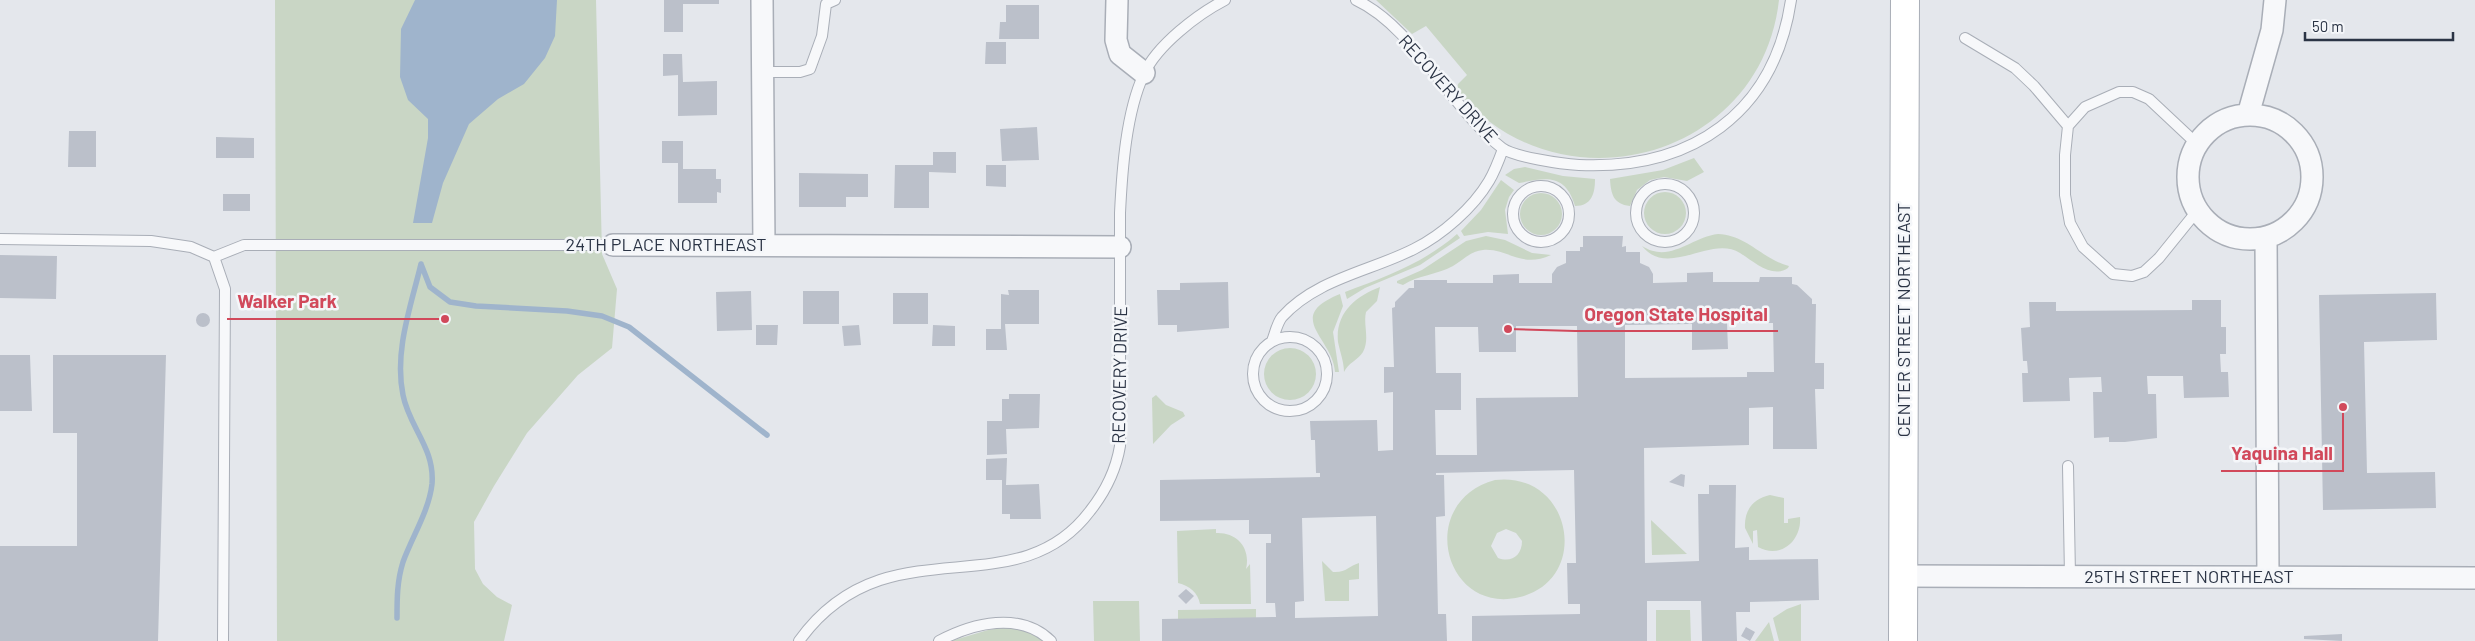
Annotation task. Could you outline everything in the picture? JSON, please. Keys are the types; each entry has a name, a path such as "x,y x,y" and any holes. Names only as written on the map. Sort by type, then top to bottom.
{"main road":[{"name":"CENTER STREET NORTHEAST","path":"1903,641 1905,0"}],"street":[{"path":"762,0 764,245"},
{"path":"1117,0 1116,40 1120,54 1144,73"},
{"path":"2248,115 2272,30 2275,0"},
{"path":"2248,115 2268,118 2290,131 2300,140 2309,158 2312,178 2309,198 2299,216 2285,229 2266,238 2247,240 2227,236 2210,226 2197,211 2190,195 2187,177 2190,160 2197,144 2216,125 2228,119 2248,115"},
{"path":"2266,238 2268,577"},
{"name":"24TH PLACE NORTHEAST","path":"614,244 1120,247"},
{"name":"25TH STREET NORTHEAST","path":"1903,576 2475,578"}],"lane":[{"name":"RECOVERY DRIVE","path":"799,641 810,626 826,612 860,588 897,575 1014,561 1052,546 1084,520 1110,480 1120,446 1122,178 1135,102 1144,73 1187,25 1225,0"},
{"name":"RECOVERY DRIVE","path":"1356,0 1386,18 1454,100 1503,150 1564,164 1589,165 1636,163 1667,156 1694,144 1717,130 1740,110 1771,69 1780,47 1791,0"},
{"path":"762,72 800,72 810,69 822,36 829,1"},
{"path":"1965,38 2015,68 2034,86 2068,126"},
{"path":"2197,144 2149,99 2133,92 2119,92 2085,107 2068,126 2065,155 2065,195 2070,223 2083,247 2113,274 2132,276 2144,272 2159,258 2197,211"},
{"path":"1272,341 1284,337 1296,337 1307,341 1317,348 1327,369 1326,382 1322,393 1315,402 1304,408 1292,411 1280,410 1260,396 1254,384 1253,372 1256,360 1262,349 1272,341 1281,318 1312,294 1341,278 1414,249 1440,231 1467,208 1489,181 1503,150"},
{"path":"1663,184 1682,189 1693,205 1692,224 1688,231 1672,241 1654,240 1646,235 1637,220 1639,200 1653,186 1663,184"},
{"path":"1547,186 1556,190 1563,196 1569,213 1563,231 1548,242 1529,240 1515,227 1512,209 1516,200 1529,188 1547,186"},
{"path":"0,239 151,241 191,246 214,257 225,289 223,641"},
{"name":"24TH PLACE NORTHEAST","path":"214,257 244,245 614,244"},
{"path":"2068,466 2070,576"},
{"path":"939,641 965,629 1007,622 1028,626 1044,634 1051,641"}],"green space":[{"path":"275,0 596,0 602,254 617,289 612,348 578,375 527,433 474,522 475,569 483,584 497,597 512,605 504,641 277,641"},
{"path":"1376,0 1779,0 1764,55 1735,99 1695,132 1648,152 1598,158 1547,150 1499,128 1457,90 1458,84 1467,75 1426,26 1412,34"},
{"path":"1694,158 1704,172 1687,181 1664,177 1650,180 1637,190 1630,206 1616,201 1611,189 1610,179 1663,170"},
{"path":"1525,167 1563,176 1595,179 1593,194 1585,204 1575,206 1571,195 1560,183 1546,179 1519,183 1505,175 1514,169"},
{"path":"1501,180 1514,190 1509,197 1505,210 1508,234 1488,232 1464,236 1461,231 1481,210"},
{"path":"1669,192 1677,195 1683,201 1686,213 1683,225 1677,231 1661,234 1653,231 1647,225 1644,209 1647,201 1653,195"},
{"path":"1537,193 1545,193 1556,199 1562,214 1556,229 1545,235 1537,235 1526,229 1520,218 1520,210 1526,199"},
{"path":"1457,234 1460,238 1420,265 1365,288 1347,299 1345,292 1389,275 1418,261"},
{"path":"1718,234 1738,238 1779,263 1789,266 1782,271 1769,270 1740,253 1729,249 1703,251 1677,258 1664,258 1652,255 1642,246 1652,251 1671,251 1708,236"},
{"path":"1486,236 1505,240 1532,253 1551,255 1531,260 1492,250 1483,250 1471,254 1447,269 1415,279 1403,285 1397,283 1397,281 1422,270 1466,241"},
{"path":"1380,287 1377,301 1366,312 1366,342 1363,352 1344,372 1338,342 1340,322 1355,301"},
{"path":"1340,294 1343,306 1333,332 1339,372 1335,372 1332,360 1315,329 1313,320 1315,311 1323,303"},
{"path":"1285,348 1295,348 1305,352 1312,359 1316,374 1312,389 1305,396 1295,400 1285,400 1275,396 1268,389 1264,379 1264,369 1268,359 1275,352"},
{"path":"1156,395 1166,405 1183,412 1185,416 1171,425 1153,444 1152,398"},
{"path":"1495,480 1521,482 1542,492 1556,508 1563,528 1564,550 1557,570 1543,586 1520,597 1494,598 1473,590 1458,574 1449,554 1448,532 1454,510 1470,492","holes":["1506,529 1516,533 1522,541 1518,554 1507,560 1498,558 1491,546 1497,533"]},
{"path":"1770,495 1784,498 1784,523 1788,523 1788,519 1800,517 1798,533 1794,540 1788,546 1775,551 1758,547 1757,530 1753,531 1753,544 1745,528 1746,516 1754,502"},
{"path":"1651,520 1687,554 1652,555"},
{"path":"1216,529 1216,533 1224,533 1236,538 1244,548 1247,561 1246,569 1250,564 1251,604 1200,604 1193,590 1178,583 1177,531"},
{"path":"1322,561 1333,572 1344,570 1359,563 1359,579 1349,580 1349,601 1325,601"},
{"path":"1093,601 1139,601 1140,641 1094,641"},
{"path":"1801,604 1801,641 1779,641 1773,618 1787,609"},
{"path":"1256,609 1256,618 1178,619 1178,610"},
{"path":"1656,610 1690,610 1691,641 1656,641"},
{"path":"1769,622 1774,641 1755,641"},
{"path":"1008,627 1032,633 1043,641 951,641 988,630"}],"water":[{"path":"415,0 557,0 555,36 545,58 524,84 498,99 469,124 443,183 432,223 413,223 428,138 428,119 408,100 400,77 401,29"}],"building":[{"path":"664,0 719,0 719,4 683,4 683,32 664,32"},
{"path":"1006,5 1039,5 1039,39 999,39 1000,22 1006,22"},
{"path":"986,42 1006,42 1006,64 985,64"},
{"path":"663,54 682,54 683,82 717,81 717,115 678,116 678,75 663,76"},
{"path":"1037,127 1039,160 1002,161 1000,129"},
{"path":"69,131 96,131 96,167 68,167"},
{"path":"216,137 254,138 254,158 216,158"},
{"path":"662,141 683,141 683,169 716,169 716,179 721,179 721,193 717,192 717,203 678,203 678,163 662,163"},
{"path":"933,152 956,152 956,173 929,172 929,208 894,208 895,165 933,165"},
{"path":"986,165 1006,165 1006,187 986,186"},
{"path":"799,173 868,174 868,197 846,197 846,207 799,207"},
{"path":"223,194 250,194 250,211 223,211"},
{"path":"1583,236 1623,236 1622,247 1626,246 1626,252 1640,252 1640,263 1649,267 1653,274 1653,283 1687,282 1687,273 1713,272 1713,282 1759,282 1760,277 1792,277 1792,284 1797,285 1812,299 1812,304 1816,304 1815,363 1824,363 1824,389 1815,389 1817,449 1773,449 1773,407 1749,408 1749,445 1644,448 1645,563 1699,561 1698,494 1709,494 1709,485 1736,485 1735,548 1749,547 1749,560 1818,559 1819,600 1750,602 1750,612 1736,612 1737,641 1702,641 1701,601 1647,601 1647,641 1472,641 1472,616 1580,614 1580,604 1568,604 1567,563 1576,563 1574,470 1436,473 1436,475 1444,475 1445,516 1436,517 1438,614 1446,614 1447,641 1162,641 1162,619 1276,617 1275,603 1266,603 1266,543 1271,543 1271,534 1249,534 1249,520 1160,521 1160,480 1320,477 1320,473 1316,473 1315,440 1311,440 1310,421 1377,420 1378,451 1393,450 1393,392 1384,393 1384,367 1394,367 1392,308 1395,307 1395,302 1409,288 1414,288 1414,280 1447,280 1447,283 1493,283 1493,275 1519,274 1519,283 1552,283 1552,274 1557,267 1566,263 1566,251 1580,251 1580,247 1583,247","holes":["1727,323 1773,323 1774,372 1747,372 1747,377 1625,378 1625,325 1692,324 1692,350 1728,349","1516,326 1577,326 1578,397 1476,398 1477,455 1436,455 1435,410 1461,410 1461,373 1436,373 1435,327 1478,327 1479,352 1516,352","1376,516 1378,616 1295,618 1295,602 1304,601 1302,518"]},
{"path":"0,255 57,256 56,299 0,298"},
{"path":"1228,282 1229,328 1177,332 1177,325 1158,325 1157,290 1180,290 1180,283"},
{"path":"1008,290 1039,290 1039,324 1005,324 1007,350 986,350 986,329 1001,329 1001,294 1009,295"},
{"path":"751,291 752,330 717,331 716,292"},
{"path":"803,291 839,291 839,324 803,324"},
{"path":"893,293 928,293 928,324 893,324"},
{"path":"2436,293 2437,340 2364,342 2367,473 2435,472 2436,508 2323,510 2319,295"},
{"path":"2192,300 2221,300 2221,327 2226,327 2226,354 2220,354 2221,372 2228,372 2229,397 2184,398 2183,376 2147,376 2148,394 2156,394 2157,438 2125,442 2109,442 2109,437 2094,438 2093,392 2102,392 2101,377 2069,378 2070,401 2023,402 2022,373 2028,373 2027,361 2023,361 2021,328 2030,327 2029,302 2056,302 2056,311 2192,310"},
{"path":"200,313 206,313 210,320 206,327 200,327 196,323 196,317"},
{"path":"756,325 778,325 777,345 756,345"},
{"path":"859,325 861,345 844,346 842,326"},
{"path":"933,325 955,326 955,346 932,346"},
{"path":"0,355 30,355 32,411 0,411"},
{"path":"53,355 166,355 158,641 0,641 0,546 77,546 77,433 53,433"},
{"path":"1009,394 1040,394 1039,428 1006,429 1007,454 987,455 987,421 1002,421 1002,399 1009,399"},
{"path":"1007,458 1006,485 1039,484 1041,519 1010,519 1010,514 1002,514 1002,480 986,480 986,459"},
{"path":"1681,474 1685,475 1684,487 1669,482"},
{"path":"1186,589 1194,596 1186,604 1178,596"},
{"path":"1746,627 1755,632 1750,641 1741,636"},
{"path":"2342,634 2342,641 2304,639 2304,636"}],"waterway":[{"path":"421,264 430,287 450,302 476,306 567,311 602,316 629,327 767,435"},
{"path":"397,618 401,569 424,514 432,484 430,459 406,407 401,378 402,345 421,264"}],"place":[{"name":"Walker Park","path":"445,319"},
{"name":"Oregon State Hospital","path":"1508,329"},
{"name":"Yaquina Hall","path":"2343,407"}]}
